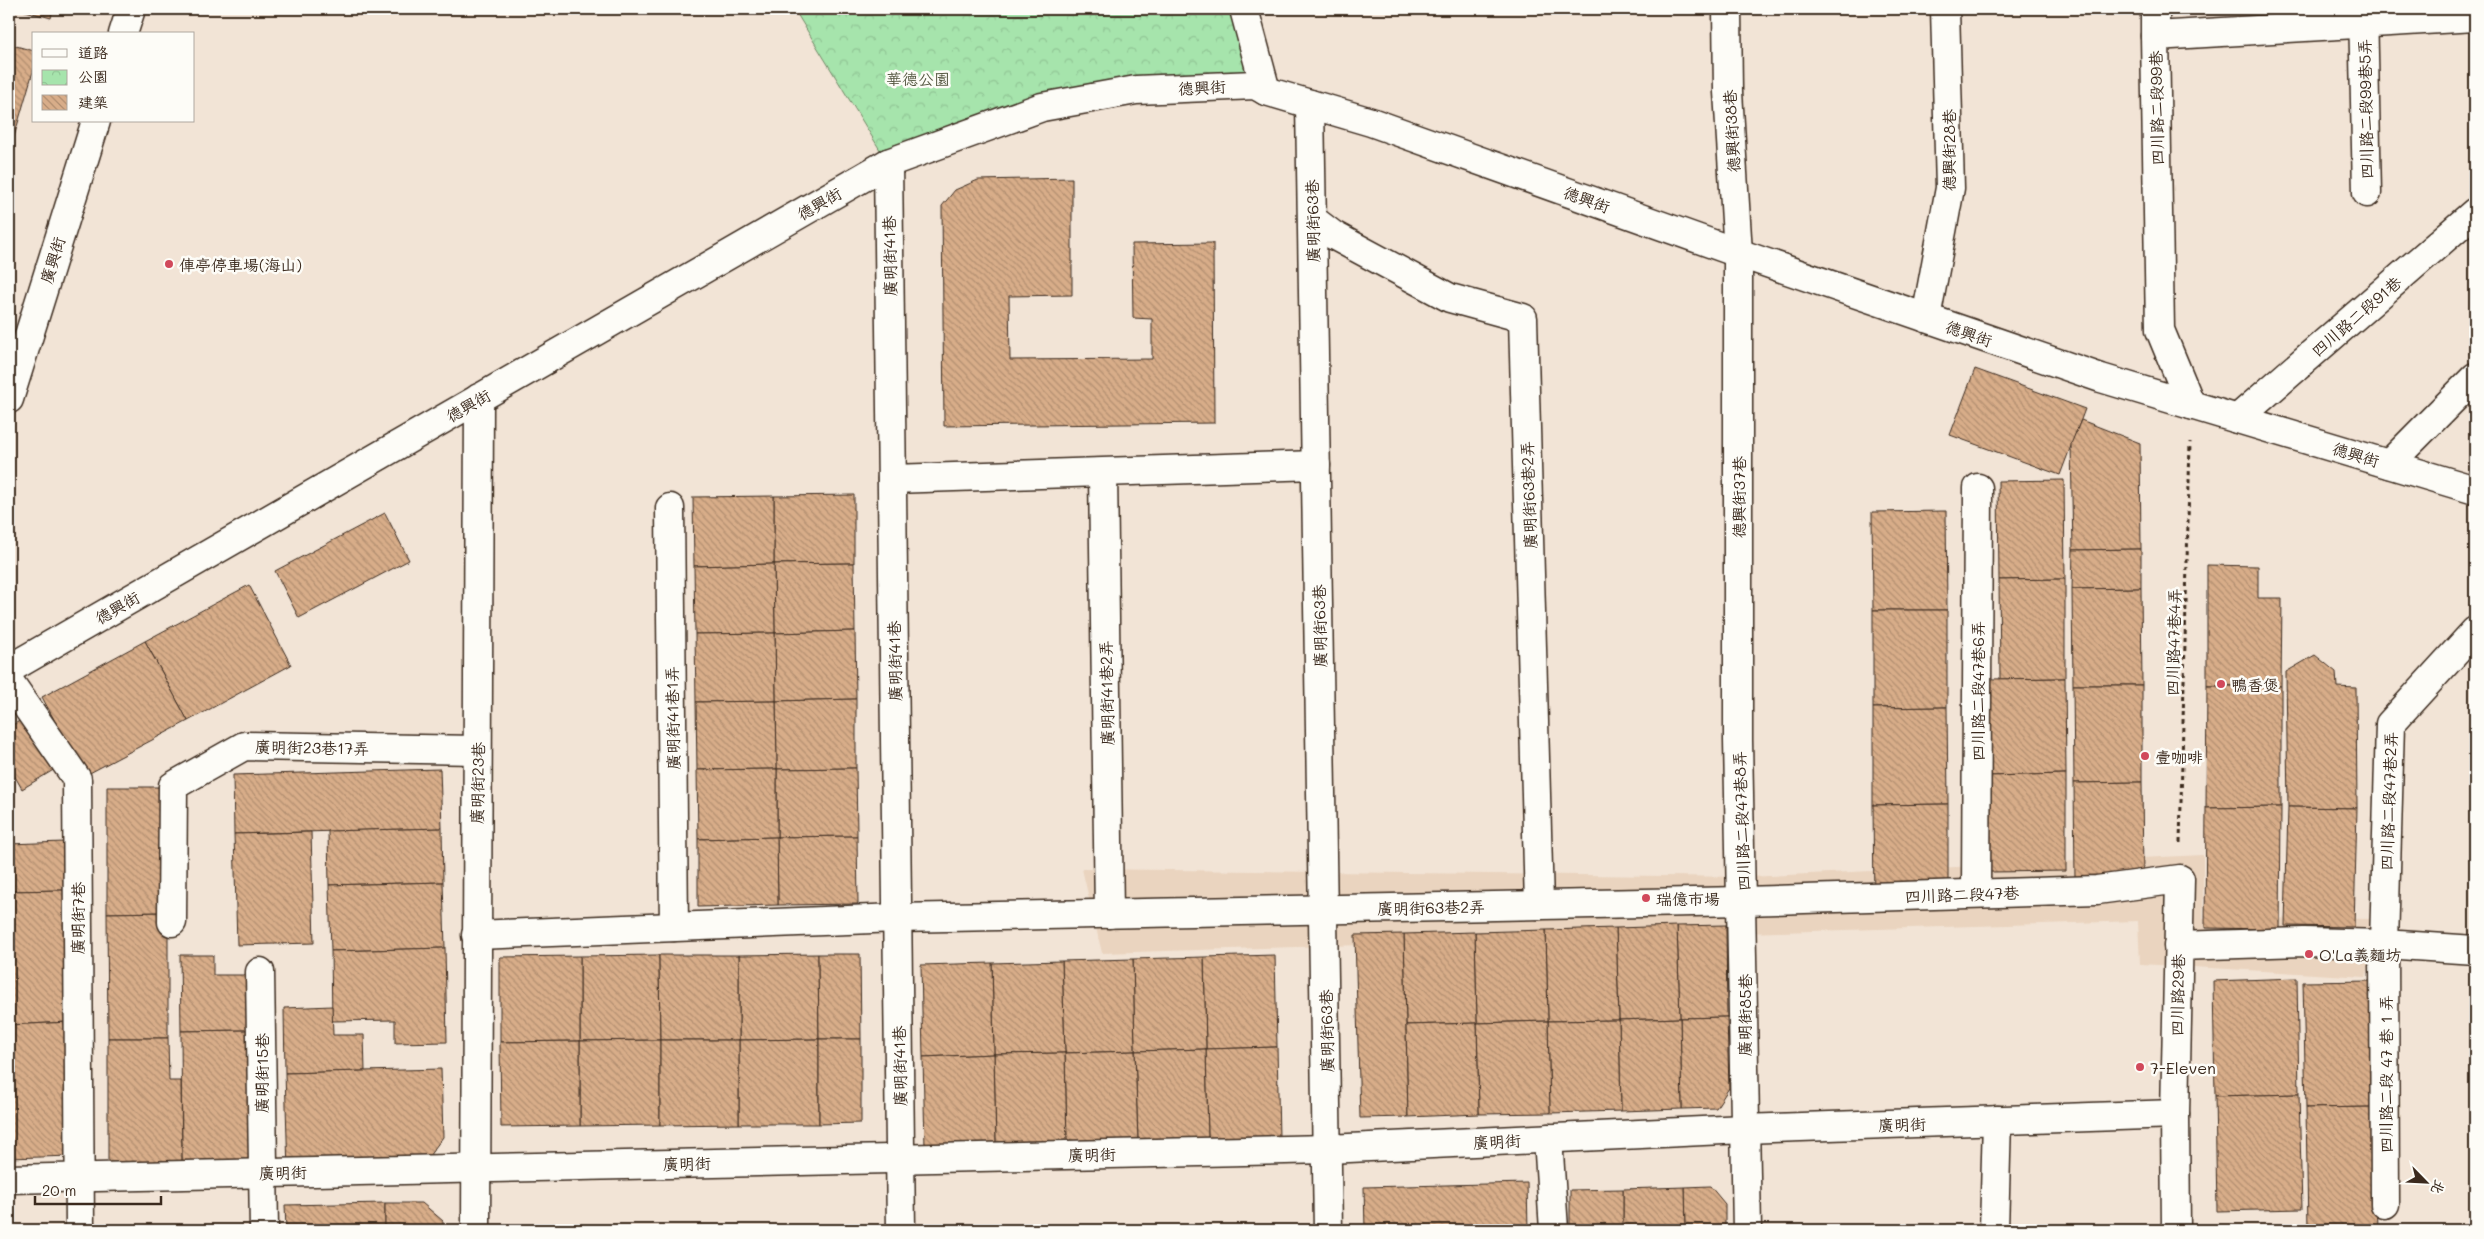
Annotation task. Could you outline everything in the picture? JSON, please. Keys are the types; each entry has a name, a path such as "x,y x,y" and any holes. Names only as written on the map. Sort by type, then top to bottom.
{"street":[{"path":"124,32 130,9"},
{"path":"1244,9 1266,91"},
{"name":"德興街28巷","path":"1926,318 1950,188 1945,9"},
{"path":"2155,9 2155,36"},
{"name":"德興街38巷","path":"1726,10 1728,92 1738,254"},
{"name":"四川路二段99巷","path":"2191,405 2160,330 2155,36 2364,16 2475,17"},
{"name":"四川路二段99巷5弄","path":"2364,16 2367,193"},
{"name":"德興街","path":"9,669 888,163 1042,107 1136,90 1255,85 1266,91 1371,122 1738,254 2102,378 2475,490"},
{"name":"廣明街63巷","path":"1310,104 1328,1230"},
{"name":"廣興街","path":"9,400 96,122"},
{"name":"廣明街41巷","path":"888,163 901,1230"},
{"name":"四川路二段91巷","path":"2237,419 2475,212"},
{"name":"廣明街63巷2弄","path":"1312,219 1333,235 1450,298 1523,318 1538,905"},
{"name":"德興街37巷","path":"1738,254 1738,740"},
{"path":"2389,464 2475,376"},
{"name":"廣明街23巷","path":"476,1230 479,398"},
{"path":"892,479 1316,465"},
{"name":"廣明街41巷2弄","path":"1103,473 1109,914"},
{"name":"四川路二段47巷6弄","path":"1976,893 1978,488"},
{"name":"廣明街41巷1弄","path":"670,508 674,927"},
{"name":"四川路二段47巷2弄","path":"2384,944 2390,724 2475,631"},
{"name":"廣明街7巷","path":"9,681 77,779 78,1177 80,1230"},
{"name":"四川路二段47巷8弄","path":"1738,740 1743,901"},
{"name":"廣明街23巷17弄","path":"172,922 173,786 244,746 477,750"},
{"name":"四川路二段47巷","path":"1743,901 2097,890 2180,879"},
{"name":"四川路29巷","path":"2176,1230 2180,879"},
{"name":"廣明街63巷2弄","path":"1324,909 1743,901"},
{"name":"廣明街85巷","path":"1743,901 1744,1129 1747,1230"},
{"path":"476,935 897,918 1324,909"},
{"path":"2178,946 2304,942 2384,944 2475,950"},
{"name":"四川路二段 47 巷 1 弄","path":"2384,944 2385,1204"},
{"name":"廣明街15巷","path":"260,972 264,1230"},
{"name":"廣明街","path":"9,1179 1328,1148 1744,1129 2176,1114"},
{"path":"1994,1230 1997,1120"},
{"path":"1548,1138 1554,1230"}],"path":[{"name":"四川路47巷4弄","path":"2180,879 2191,405"}],"shaded area":[{"name":"瑞億市場","path":"2203,855 2203,918 2382,919 2366,977 2140,964 2138,921 1102,953 1082,869 1748,877"}],"green space":[{"name":"華德公園","path":"794,9 1241,9 1255,85 1042,107 888,163"}],"building":[{"path":"18,9 53,9 51,18"},
{"path":"9,44 32,50 32,75 9,154"},
{"path":"1072,178 1072,295 1009,296 1010,360 1152,359 1152,319 1133,318 1132,244 1213,243 1214,423 944,426 942,206 955,190 978,180"},
{"path":"1975,369 2085,409 2060,475 1950,435"},
{"path":"2081,420 2140,443 2141,549 2073,550 2071,444"},
{"path":"2064,480 2065,579 1999,580 1998,481"},
{"path":"854,495 854,563 774,564 774,496"},
{"path":"774,496 774,564 694,566 693,497"},
{"path":"1946,511 1947,610 1873,610 1872,512"},
{"path":"385,513 409,560 299,618 275,571"},
{"path":"2141,549 2141,588 2072,589 2073,550"},
{"path":"854,563 855,631 775,633 774,564"},
{"path":"774,564 775,633 695,634 694,566"},
{"path":"2207,565 2258,566 2258,598 2282,598 2281,686 2207,686"},
{"path":"2065,579 2065,678 2000,679 1999,580"},
{"path":"249,585 291,665 188,721 145,641"},
{"path":"2141,588 2142,685 2073,685 2072,589"},
{"path":"1873,610 1947,610 1947,707 1873,708"},
{"path":"855,631 856,699 776,701 775,633"},
{"path":"775,633 776,701 696,702 695,634"},
{"path":"145,641 188,721 84,776 42,697"},
{"path":"2315,655 2336,672 2337,687 2356,688 2357,808 2288,807 2286,672"},
{"path":"2065,678 2066,774 1989,776 1989,679"},
{"path":"2073,685 2142,685 2142,782 2074,783"},
{"path":"2207,686 2281,686 2281,807 2206,808"},
{"path":"856,699 856,768 777,769 776,701"},
{"path":"776,701 777,769 697,770 696,702"},
{"path":"1947,707 1948,804 1873,805 1873,708"},
{"path":"30,715 60,766 22,789 9,766 9,727"},
{"path":"856,768 857,836 777,837 777,769"},
{"path":"440,769 442,828 234,834 233,775"},
{"path":"777,769 777,837 698,839 697,770"},
{"path":"2066,774 2066,871 1990,872 1989,776"},
{"path":"2142,782 2143,879 2075,880 2074,783"},
{"path":"107,787 168,787 168,912 107,913"},
{"path":"1948,804 1948,902 1874,903 1873,805"},
{"path":"2281,807 2280,929 2205,928 2206,808"},
{"path":"2288,807 2357,808 2354,927 2285,926"},
{"path":"442,828 443,882 329,885 328,831"},
{"path":"311,832 314,943 237,945 234,834"},
{"path":"857,836 858,904 778,905 777,837"},
{"path":"777,837 778,905 698,907 698,839"},
{"path":"64,842 65,890 9,891 9,844"},
{"path":"443,882 445,948 331,951 329,885"},
{"path":"65,890 69,1022 9,1025 9,891"},
{"path":"168,912 168,1038 108,1038 107,913"},
{"path":"1726,925 1727,1017 1680,1018 1677,926"},
{"path":"1677,926 1680,1018 1619,1020 1616,928"},
{"path":"1616,928 1619,1020 1548,1021 1546,930"},
{"path":"1546,930 1548,1021 1477,1023 1475,932"},
{"path":"1475,932 1477,1023 1406,1025 1404,934"},
{"path":"1404,934 1408,1117 1360,1118 1355,935"},
{"path":"445,948 447,1042 395,1043 395,1020 332,1021 331,951"},
{"path":"818,954 819,1039 739,1040 739,955"},
{"path":"818,954 860,954 861,1039 819,1039"},
{"path":"180,955 213,955 213,975 248,975 248,1030 181,1031"},
{"path":"659,955 660,1040 580,1041 580,956"},
{"path":"659,955 739,955 739,1040 660,1040"},
{"path":"1275,955 1277,1047 1206,1049 1204,957"},
{"path":"580,956 580,1041 500,1042 500,957"},
{"path":"1204,957 1206,1049 1135,1051 1133,959"},
{"path":"1133,959 1135,1051 1065,1053 1062,961"},
{"path":"1062,961 1065,1053 994,1054 992,963"},
{"path":"992,963 994,1054 923,1057 921,965"},
{"path":"2297,978 2299,1094 2215,1096 2213,981"},
{"path":"2373,981 2375,1107 2306,1108 2303,982"},
{"path":"332,1006 333,1035 364,1035 365,1071 285,1073 284,1008"},
{"path":"1727,1017 1729,1088 1716,1108 1682,1109 1680,1018"},
{"path":"1680,1018 1682,1109 1621,1111 1619,1020"},
{"path":"1619,1020 1621,1111 1550,1113 1548,1021"},
{"path":"1548,1021 1550,1113 1479,1114 1477,1023"},
{"path":"69,1022 72,1156 9,1158 9,1025"},
{"path":"1477,1023 1479,1114 1408,1117 1406,1025"},
{"path":"248,1030 249,1163 182,1164 181,1031"},
{"path":"108,1038 168,1038 169,1081 181,1081 182,1164 108,1164"},
{"path":"819,1039 819,1124 739,1124 739,1040"},
{"path":"819,1039 861,1039 861,1123 819,1124"},
{"path":"660,1040 660,1125 580,1126 580,1041"},
{"path":"660,1040 739,1040 739,1124 660,1125"},
{"path":"580,1041 580,1126 501,1127 500,1042"},
{"path":"1277,1047 1279,1138 1208,1140 1206,1049"},
{"path":"1206,1049 1208,1140 1138,1142 1135,1051"},
{"path":"1135,1051 1138,1142 1067,1144 1065,1053"},
{"path":"1065,1053 1067,1144 996,1146 994,1054"},
{"path":"994,1054 996,1146 925,1148 923,1057"},
{"path":"441,1069 443,1137 421,1167 288,1171 285,1073"},
{"path":"2299,1094 2302,1209 2217,1211 2215,1096"},
{"path":"2375,1107 2378,1230 2308,1230 2306,1108"},
{"path":"1527,1183 1528,1230 1365,1230 1364,1187"},
{"path":"1710,1186 1725,1204 1725,1230 1686,1230 1685,1187"},
{"path":"1685,1187 1686,1230 1623,1230 1623,1189"},
{"path":"1623,1189 1623,1230 1570,1230 1570,1190"},
{"path":"385,1203 385,1230 286,1230 285,1205"},
{"path":"385,1203 422,1203 443,1221 443,1230 385,1230"},
{"path":"1085,1228 1085,1230 995,1230"}],"place":[{"name":"俥亭停車場(海山)","path":"169,264"},
{"name":"鴨香煲","path":"2221,684"},
{"name":"壹咖啡","path":"2145,756"},
{"name":"瑞億市場","path":"1646,898"},
{"name":"O'La義麵坊","path":"2309,954"},
{"name":"7-Eleven","path":"2140,1067"}]}
